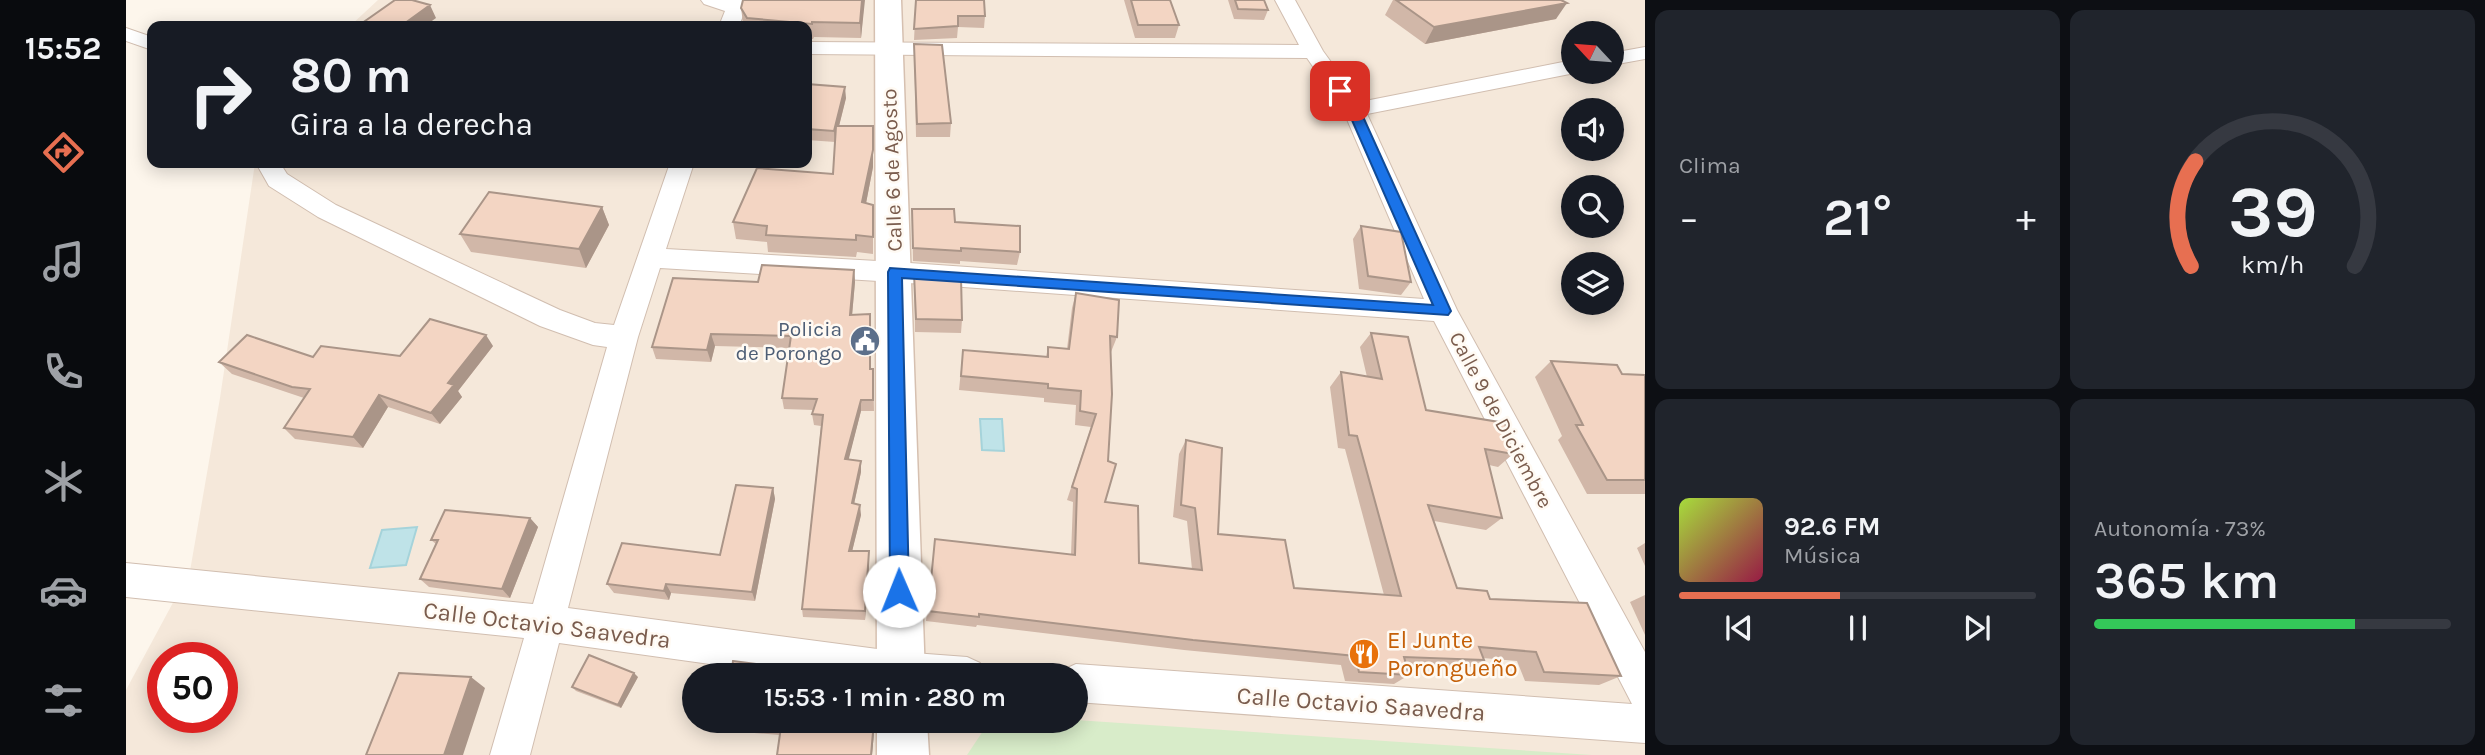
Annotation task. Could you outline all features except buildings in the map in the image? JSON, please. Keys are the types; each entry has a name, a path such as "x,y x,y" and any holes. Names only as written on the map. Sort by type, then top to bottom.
{"main road":[{"name":"Calle 6 de Agosto","path":"888,0 895,272 900,663"},
{"path":"902,733 902,755"}],"street":[{"path":"711,0 735,11"},
{"name":"Calle 9 de Diciembre","path":"1285,0 1313,52 1354,110 1443,311 1645,690"},
{"path":"126,34 147,42"},
{"path":"812,48 1313,52"},
{"path":"1624,57 1645,53"},
{"path":"1354,110 1561,69"},
{"path":"271,168 278,180 327,211 550,318 593,334 624,337"},
{"path":"510,755 624,337 680,168"},
{"path":"650,258 895,272 1443,311"},
{"name":"Calle Octavio Saavedra","path":"126,580 546,623 829,663"},
{"name":"Calle Octavio Saavedra","path":"1088,684 1645,724"}],"shaded area":[{"path":"378,0 1645,0 1645,755 126,755 126,690 147,651 147,733 238,733 238,642 152,642 190,571 220,398 254,168 812,168 812,21 355,21"}],"green space":[{"path":"1088,721 1592,755 967,755 982,733 1088,733"}],"water":[{"path":"980,419 1002,419 1004,451 982,450"},
{"path":"417,527 406,565 370,568 382,530"}],"place":[{"name":"Policia de Porongo","path":"865,341"},
{"name":"El Junte Porongueño","path":"1364,654"}],"route":[{"path":"899,591 895,272 1443,311 1354,110 1340,91"}]}
